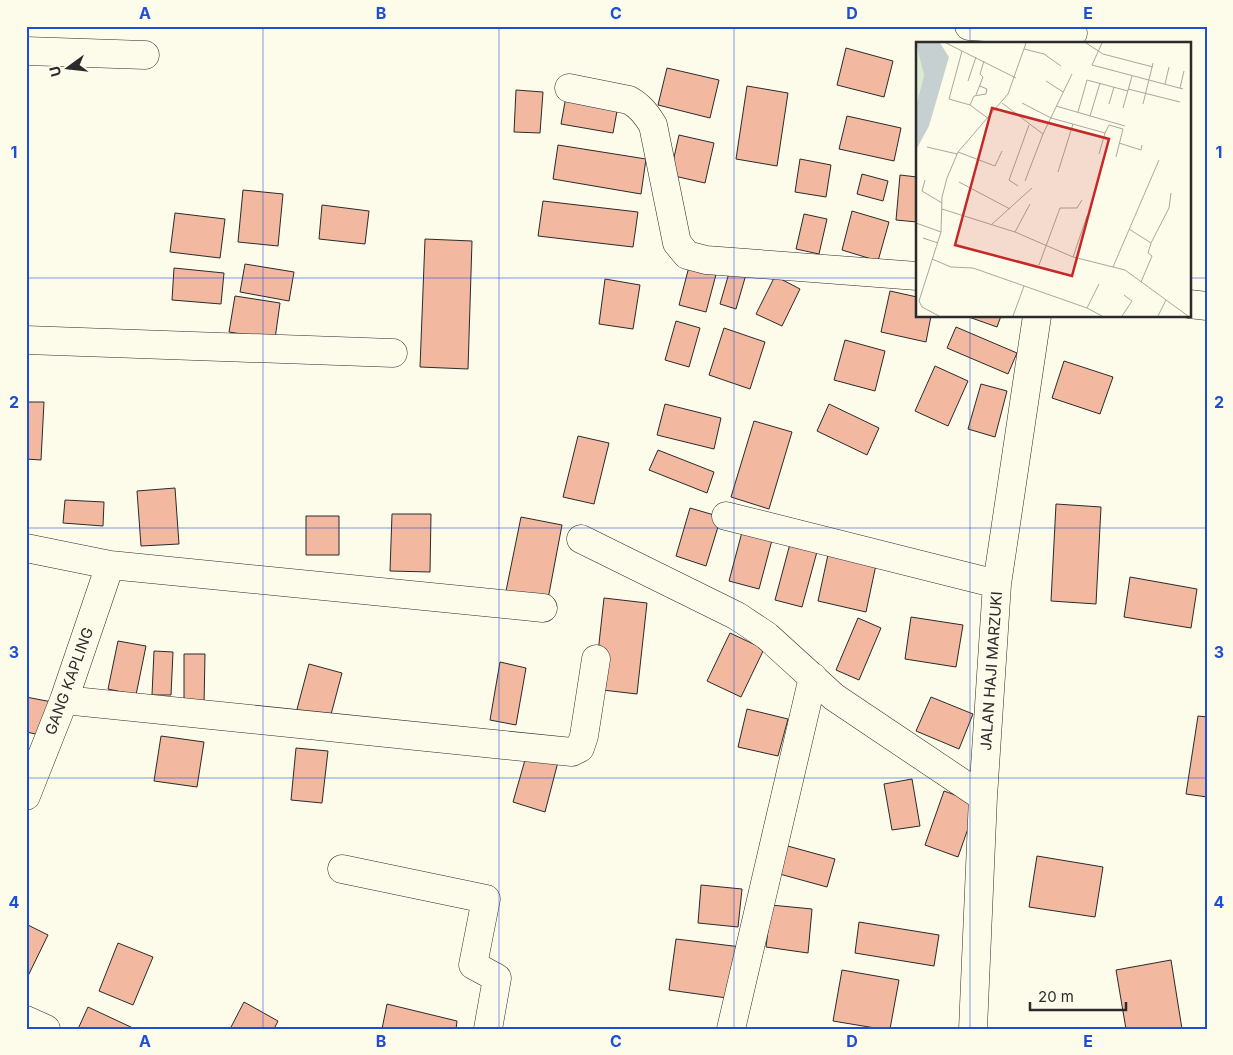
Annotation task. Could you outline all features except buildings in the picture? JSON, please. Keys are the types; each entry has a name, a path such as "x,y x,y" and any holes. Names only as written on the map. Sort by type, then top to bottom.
{"street":[{"path":"969,26 1073,34"},
{"path":"26,51 145,55"},
{"path":"569,88 629,100 637,104 648,116 653,125 677,243 687,255 706,260 916,276"},
{"path":"1190,304 1207,306"},
{"name":"JALAN HAJI MARZUKI","path":"973,1029 983,797 997,584 1037,318"},
{"path":"26,340 394,353"},
{"path":"726,516 997,584"},
{"path":"581,539 736,616 766,636 834,697 983,797"},
{"path":"26,548 110,565 543,608"},
{"name":"GANG KAPLING","path":"26,796 64,700 110,565"},
{"path":"64,700 572,752 580,748 584,736 596,659"},
{"path":"731,1029 813,677"},
{"path":"342,869 486,899 473,965 498,978 488,1029"},
{"path":"26,1020 46,1029"}]}
